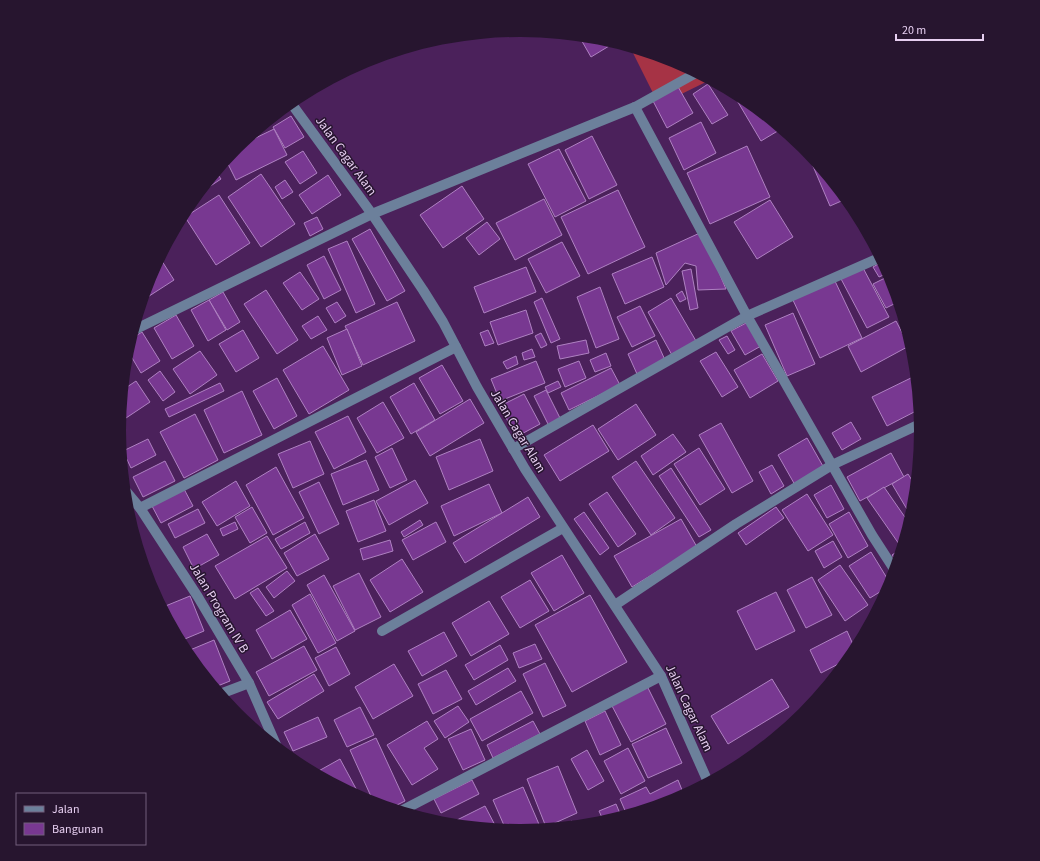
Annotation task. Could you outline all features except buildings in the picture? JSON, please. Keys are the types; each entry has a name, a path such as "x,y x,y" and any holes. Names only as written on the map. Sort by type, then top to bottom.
{"street":[{"path":"141,327 372,214 635,107 690,76"},
{"path":"635,107 747,316 872,535 890,564"},
{"name":"Jalan Cagar Alam","path":"294,108 372,214 423,290 513,449 563,528 661,676 706,777"},
{"path":"513,449 747,316 875,260"},
{"path":"140,508 456,347"},
{"path":"615,605 736,524 832,465 914,427"},
{"name":"Jalan Program IV B","path":"133,499 198,597 249,683 272,736"},
{"path":"382,632 563,528"},
{"path":"408,808 661,676"},
{"path":"226,692 249,683"}],"shaded area":[{"path":"633,54 671,67 704,83 659,105"}]}
